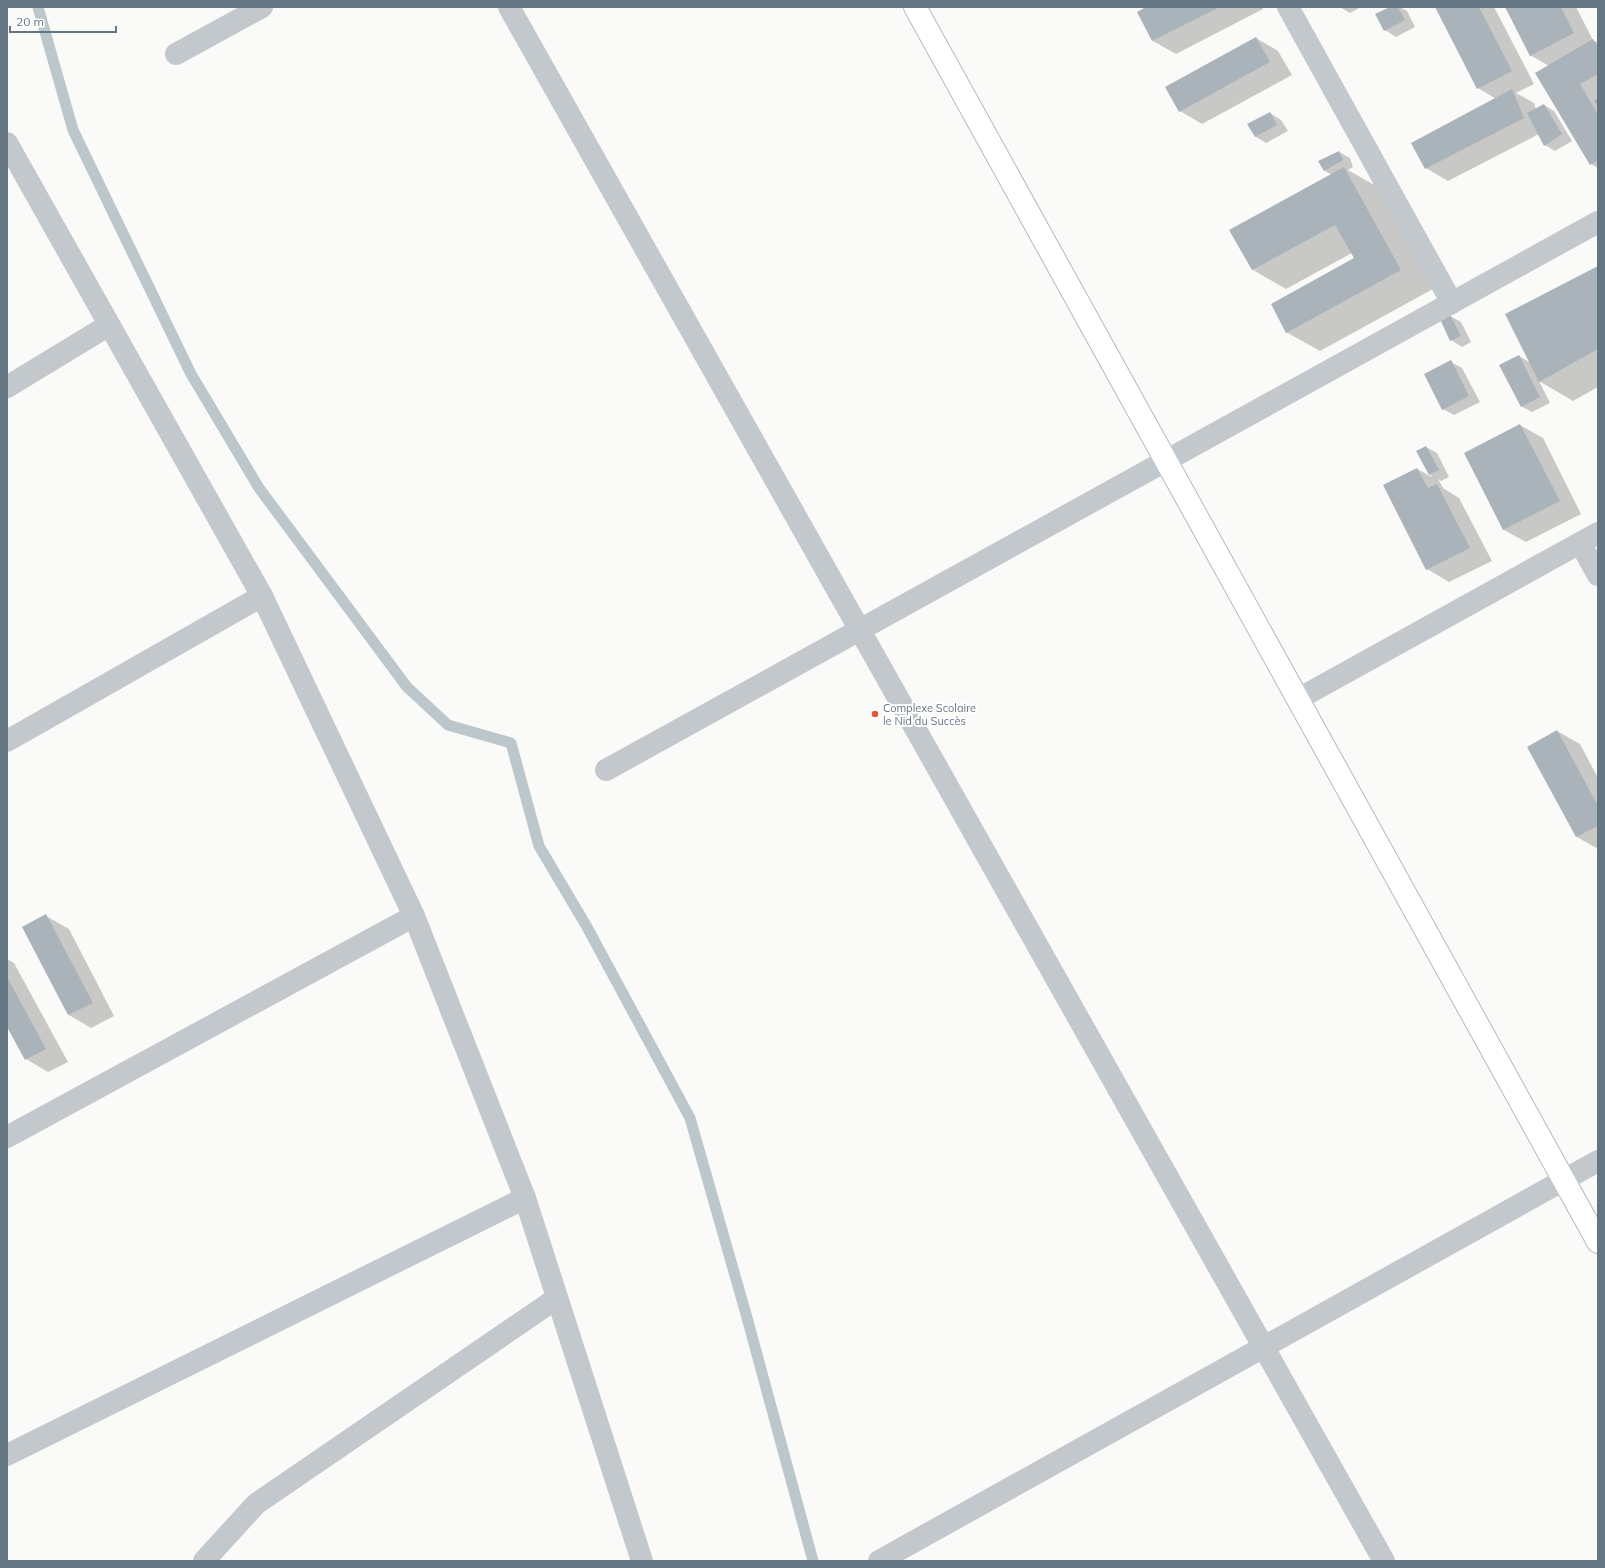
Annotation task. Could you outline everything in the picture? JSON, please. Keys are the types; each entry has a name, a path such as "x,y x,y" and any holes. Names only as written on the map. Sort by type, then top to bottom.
{"main road":[{"path":"915,7 1598,1242"}],"street":[{"path":"176,54 262,7"},
{"path":"509,7 1384,1561"},
{"path":"1288,7 1452,303"},
{"path":"7,143 262,596 414,916 525,1198 642,1561"},
{"path":"606,770 1598,222"},
{"path":"7,387 110,325"},
{"path":"1298,699 1589,538 1598,575"},
{"path":"7,741 262,596"},
{"path":"7,1137 414,916"},
{"path":"879,1561 1598,1161"},
{"path":"7,1455 525,1198"},
{"path":"204,1561 256,1504 557,1298"}],"building":[{"path":"1146,7 1220,7 1152,41 1137,12"},
{"path":"1390,7 1398,7 1405,20 1384,31 1375,14"},
{"path":"1435,7 1479,7 1512,71 1477,89"},
{"path":"1505,7 1561,7 1574,33 1530,56"},
{"path":"1256,37 1270,62 1179,112 1165,87"},
{"path":"1593,39 1598,47 1598,74 1580,84 1598,115 1598,160 1590,165 1535,73"},
{"path":"1512,89 1524,118 1425,169 1411,143"},
{"path":"1598,98 1598,107 1594,101"},
{"path":"1544,104 1562,134 1544,146 1527,113"},
{"path":"1270,112 1277,125 1255,137 1247,124"},
{"path":"1339,151 1343,160 1324,171 1318,161"},
{"path":"1344,167 1401,270 1286,333 1271,304 1354,258 1335,225 1252,270 1229,230"},
{"path":"1598,266 1598,349 1539,382 1505,314"},
{"path":"1450,315 1461,336 1450,341 1440,319"},
{"path":"1519,355 1540,397 1521,407 1499,365"},
{"path":"1451,360 1469,396 1442,410 1424,374"},
{"path":"1520,424 1560,501 1503,530 1464,453"},
{"path":"1426,446 1439,470 1429,475 1416,451"},
{"path":"1417,468 1428,488 1437,484 1470,548 1426,570 1383,485"},
{"path":"1557,730 1598,806 1598,826 1576,837 1527,747"},
{"path":"46,914 93,1003 68,1015 22,927"},
{"path":"7,977 46,1049 25,1060 7,1027"}],"waterway":[{"path":"38,7 73,130 191,374 259,488 407,687 448,725 511,743 539,846 587,927 690,1118 746,1314 813,1561"}],"place":[{"name":"Complexe Scolaire le Nid du Succès","path":"875,714"}]}
